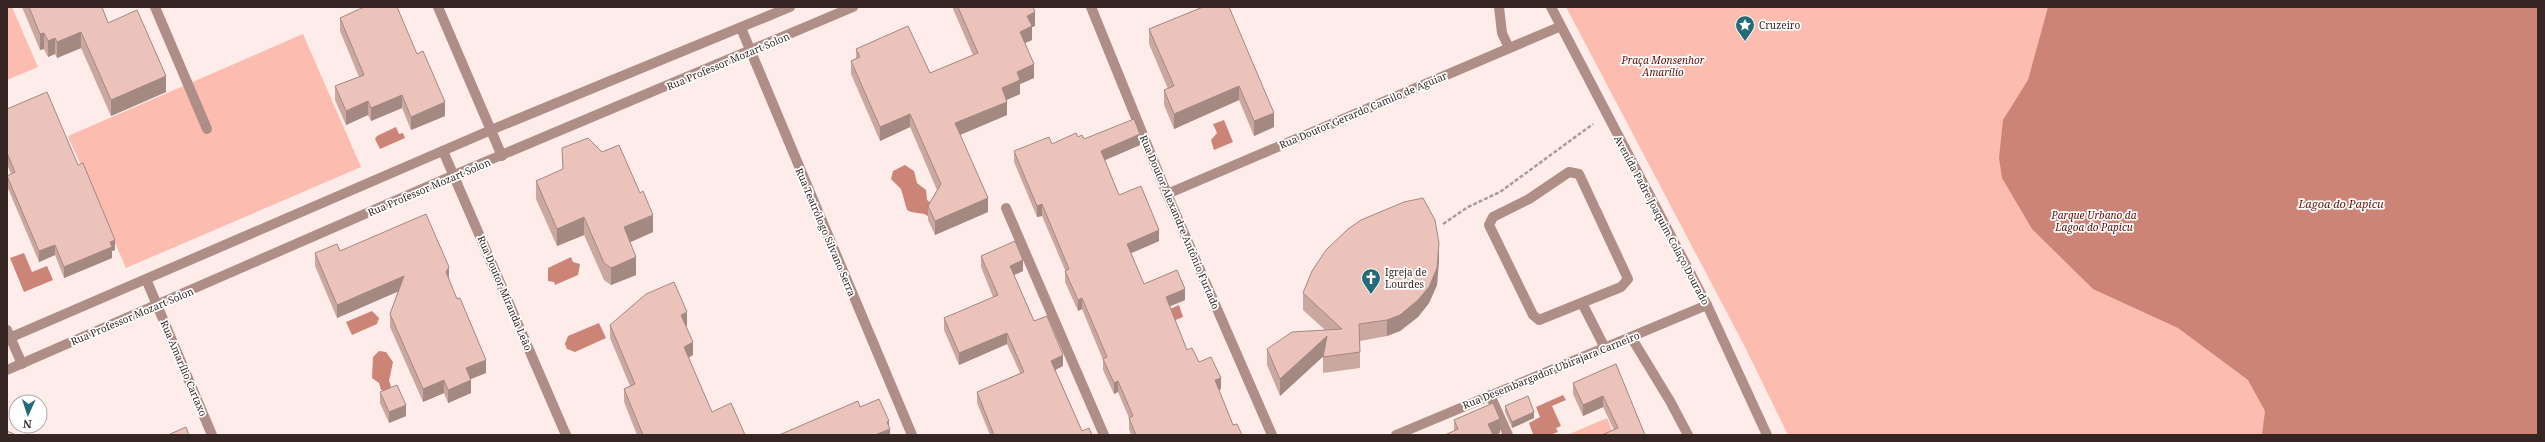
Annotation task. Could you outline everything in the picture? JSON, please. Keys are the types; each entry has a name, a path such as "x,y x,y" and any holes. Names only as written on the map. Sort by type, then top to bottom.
{"street":[{"path":"155,7 207,129"},
{"path":"438,7 502,156"},
{"path":"22,364 8,335 146,279 491,130 790,7"},
{"name":"Rua Professor Mozart Solon","path":"7,370 157,306 454,175 750,52 853,7"},
{"name":"Rua Doutor Alexandre Antônio Furtado","path":"1091,7 1167,194 1272,435"},
{"path":"1499,7 1502,33 1509,48"},
{"name":"Avenida Padre Joaquim Colaço Dourado","path":"1551,7 1559,27 1607,114 1707,306 1767,435"},
{"name":"Rua Doutor Gerardo Camilo de Aguiar","path":"1167,194 1559,27"},
{"name":"Rua Teatrólogo Silvano Serra","path":"741,28 912,435"},
{"name":"Rua Doutor Miranda Leão","path":"443,151 566,435"},
{"path":"1569,172 1579,174 1628,279 1621,287 1582,303 1544,319 1536,319 1489,226 1494,217 1529,199 1569,172"},
{"path":"1006,208 1104,435"},
{"name":"Rua Amarílio Cartaxo","path":"146,279 212,435"},
{"path":"1582,303 1605,348"},
{"name":"Rua Desembargador Ubirajara Carneiro","path":"1396,435 1707,306"},
{"path":"1631,338 1670,401 1688,435"},
{"path":"1490,395 1508,435"}],"path":[{"path":"1443,224 1468,207 1500,192 1607,114"}],"green space":[{"path":"7,7 12,7 38,67 7,80"},
{"name":"Parque Urbano da Lagoa do Papicu","path":"1566,7 2538,7 2538,435 1788,435 1745,347"},
{"path":"303,34 361,167 126,268 68,136"},
{"path":"1607,418 1614,435 1567,435"}],"water":[{"name":"Lagoa do Papicu","path":"2048,7 2538,7 2538,435 2262,435 2265,411 2248,380 2178,328 2093,289 2032,229 2002,178 1999,158 2003,120 2028,80"},
{"path":"1224,120 1233,142 1214,150 1211,140 1217,133 1213,124"},
{"path":"396,127 399,134 403,133 405,138 380,149 375,139 377,136"},
{"path":"905,165 914,171 917,183 926,190 927,200 934,205 929,217 924,214 907,210 901,189 891,179 893,171"},
{"path":"24,253 32,272 47,266 53,280 24,292 10,258"},
{"path":"571,257 573,262 580,264 578,275 555,285 554,282 548,281 548,268"},
{"path":"1179,305 1183,317 1161,326 1156,315"},
{"path":"372,311 379,318 377,324 352,335 346,322"},
{"path":"599,323 606,338 575,352 567,349 565,344 568,336"},
{"path":"379,351 386,352 393,362 389,381 391,386 389,391 381,390 379,383 372,378 373,357"},
{"path":"1563,395 1566,400 1552,406 1561,426 1556,428 1558,432 1550,435 1533,434 1529,423 1540,417 1536,407"}],"building":[{"path":"29,7 102,7 108,23 137,10 166,76 111,100 81,32 57,42 55,38 48,41 44,33 40,34"},
{"path":"364,7 397,7 417,54 423,51 445,102 411,117 402,95 371,108 368,101 346,111 335,86 364,75 340,18"},
{"path":"958,7 1033,7 1035,12 1027,16 1032,26 1020,32 1034,64 1017,72 1020,80 1002,88 1007,102 955,123 988,198 935,221 928,206 941,184 910,114 880,127 851,61 860,57 856,49 908,26 930,73 978,53"},
{"path":"1203,7 1229,7 1274,113 1254,121 1239,86 1174,114 1164,90 1174,86 1149,29"},
{"path":"47,92 78,165 83,163 115,240 110,242 112,247 64,267 55,245 39,251 7,176 15,172 7,153 7,109"},
{"path":"1134,119 1140,134 1101,151 1119,195 1141,186 1159,230 1127,244 1144,284 1177,270 1185,289 1166,297 1187,350 1192,348 1199,362 1211,357 1221,378 1215,380 1233,425 1237,424 1242,435 1136,435 1129,418 1133,416 1118,381 1114,383 1103,359 1107,357 1082,298 1078,300 1065,271 1069,269 1042,204 1037,206 1014,151 1049,137 1052,144 1076,133 1078,137 1082,135 1084,139"},
{"path":"588,138 602,152 619,145 640,193 643,191 653,215 624,227 636,257 611,268 604,263 584,217 557,229 536,181 563,169 562,148"},
{"name":"Igreja de Lourdes","path":"1423,198 1435,220 1439,243 1437,268 1429,287 1418,300 1400,315 1387,320 1359,324 1360,352 1323,357 1327,336 1280,379 1267,349 1292,332 1342,329 1303,293 1312,271 1326,250 1348,229 1361,220 1404,202"},
{"path":"426,214 449,267 446,272 457,299 460,298 486,360 466,368 471,380 448,390 444,380 423,389 390,314 404,276 337,305 315,253 337,244 340,251"},
{"path":"1015,241 1023,260 1010,266 1034,321 1047,316 1063,355 1051,361 1082,431 1089,428 1092,435 994,435 977,392 1024,372 1007,333 959,353 944,318 998,295 981,256"},
{"path":"674,282 687,312 681,315 693,342 684,347 712,412 731,403 745,435 643,435 624,389 635,384 610,325 646,294"},
{"path":"1616,364 1645,435 1602,435 1618,428 1603,396 1583,405 1573,383"},
{"path":"397,385 406,405 389,412 380,392"},
{"path":"1528,396 1534,412 1512,422 1505,406"},
{"path":"879,399 889,421 887,422 890,429 875,435 779,435 858,401 860,407"},
{"path":"1493,403 1500,419 1488,424 1493,435 1445,435 1458,429 1454,420"},
{"path":"186,427 189,435 168,435"},
{"path":"7,431 8,434 16,435 7,435"}],"place":[{"name":"Cruzeiro","path":"1745,42"},
{"name":"Igreja de Lourdes","path":"1371,295"}],"park label":[{"name":"Praça Monsenhor Amarílio","path":"1663,66"}]}
